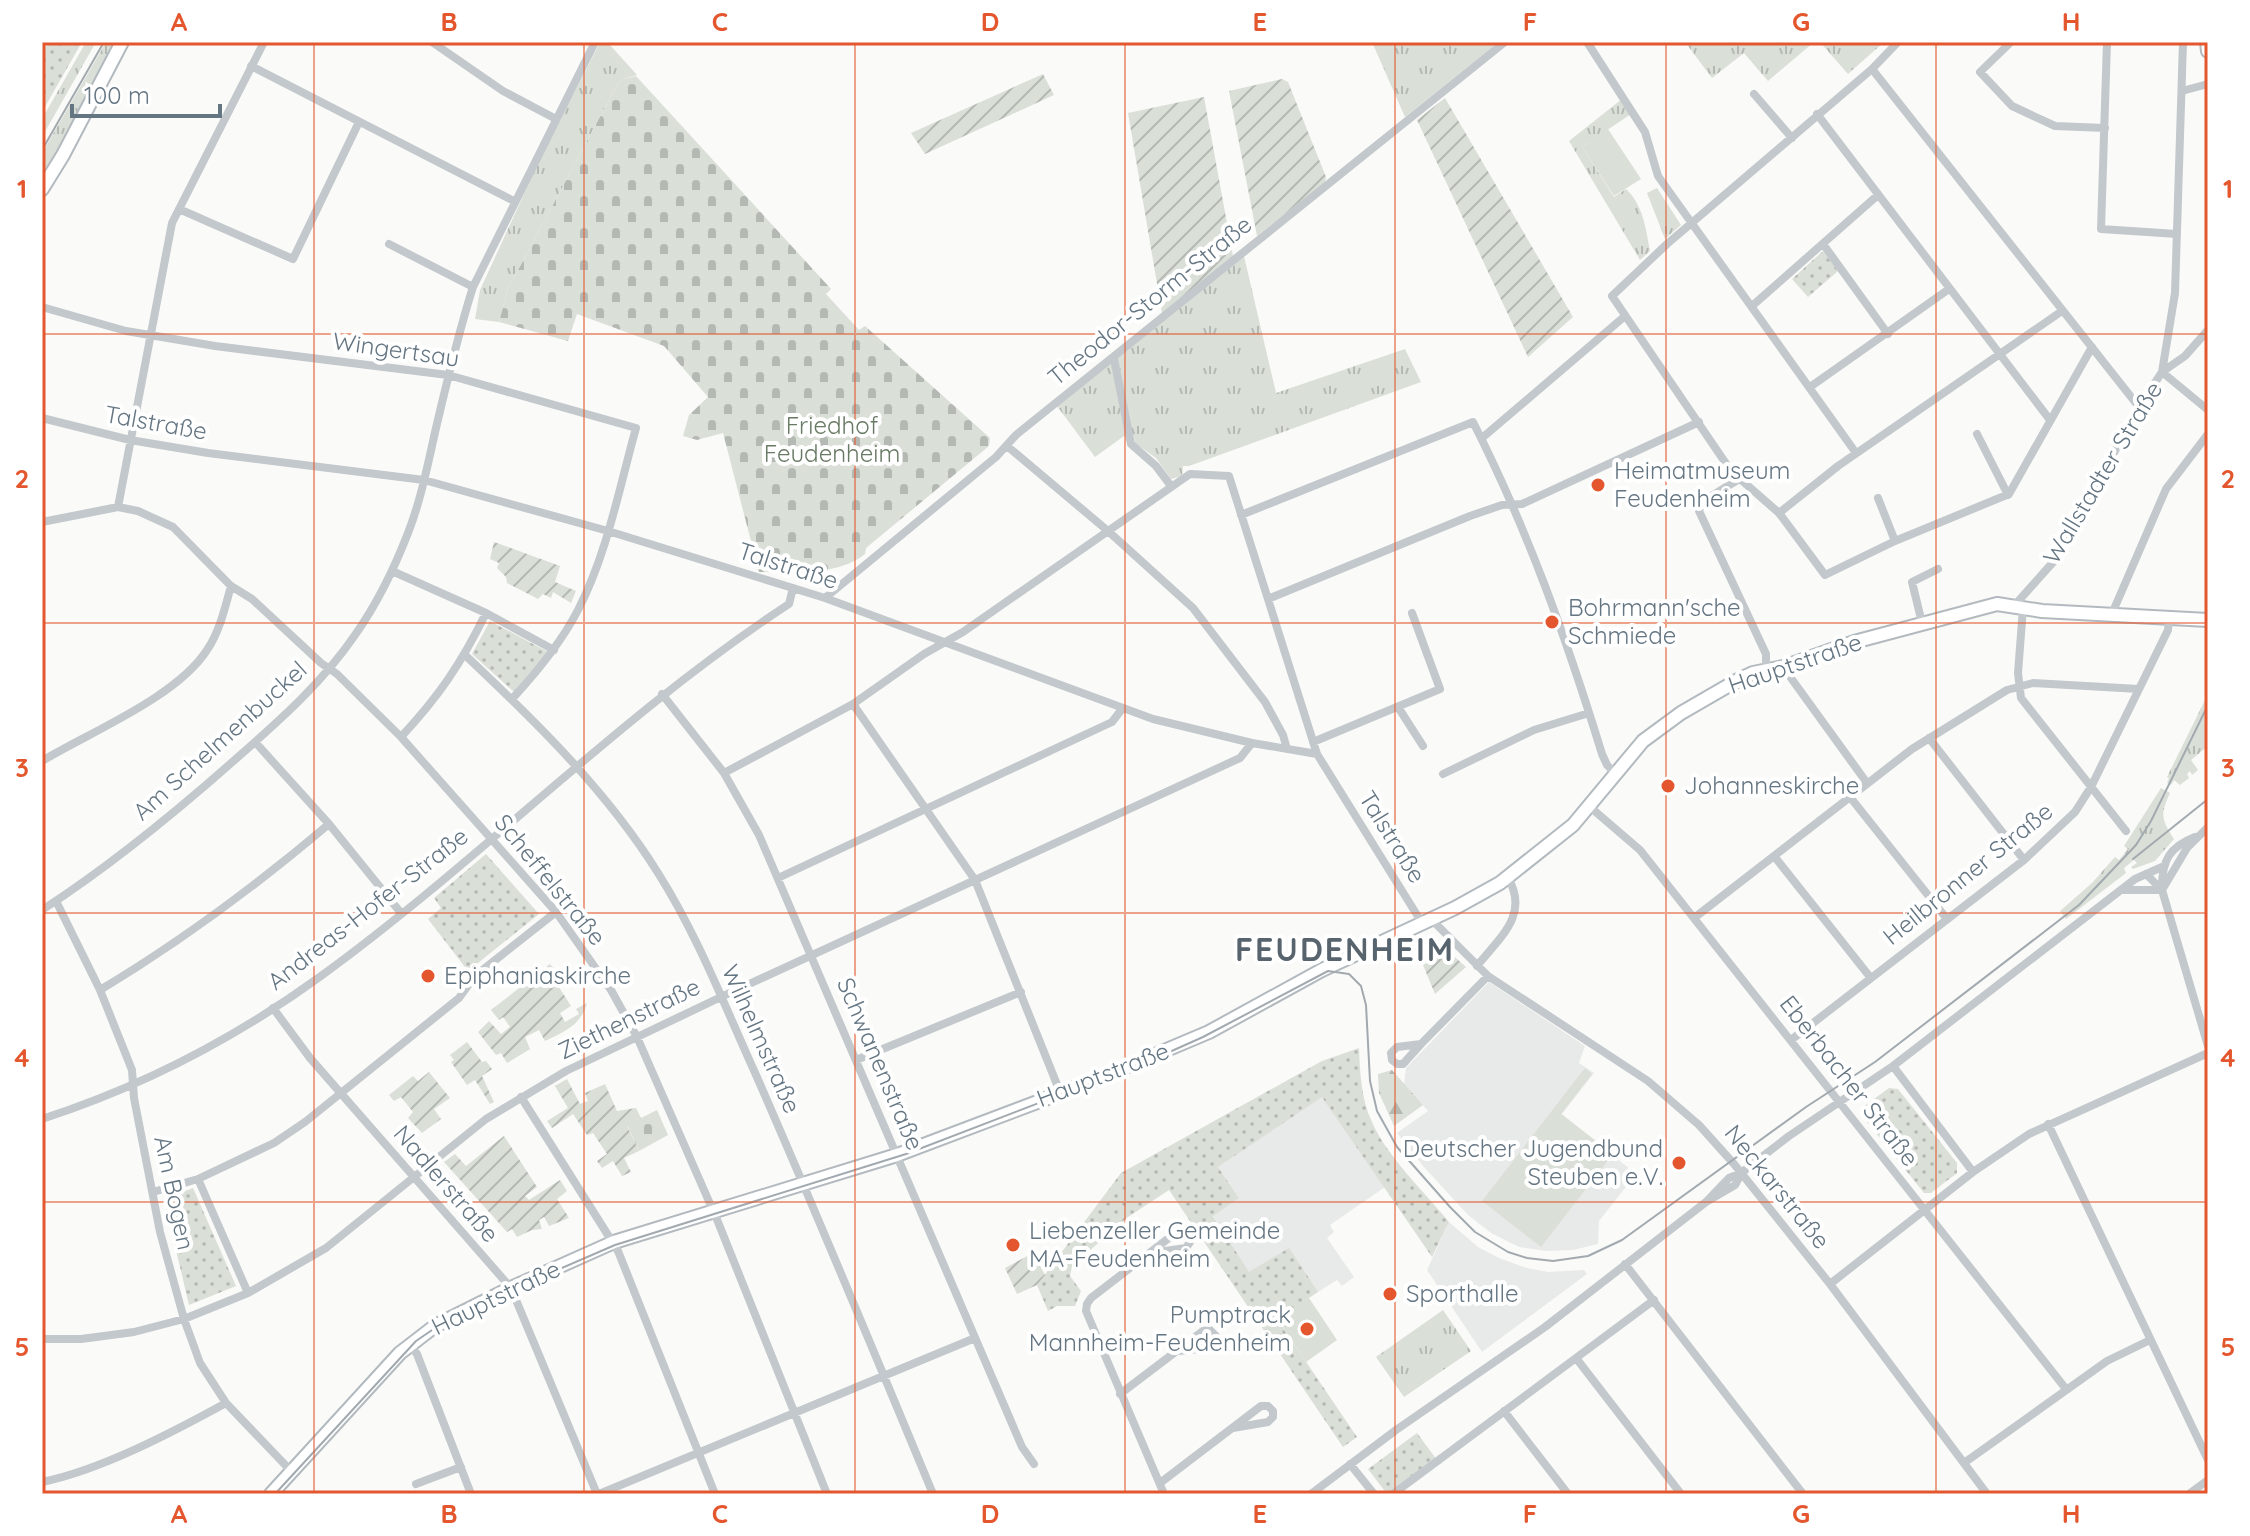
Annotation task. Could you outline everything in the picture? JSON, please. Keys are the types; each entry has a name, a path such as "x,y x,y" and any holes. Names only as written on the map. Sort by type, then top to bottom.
{"street":[{"path":"42,189 122,42"},
{"path":"42,522 118,507 172,223 264,42"},
{"path":"432,42 503,91 556,119"},
{"name":"Am Schelmenbuckel","path":"42,910 167,818 255,742 330,669 356,634 392,571 409,531 473,287 595,42"},
{"name":"Theodor-Storm-Straße","path":"825,598 1007,446 1016,435 1505,42"},
{"path":"1587,42 1645,132 1658,176 1856,453"},
{"path":"1898,42 1872,69 1692,222 1612,296 1739,479 1779,513 1825,575 1895,541 2008,495 2092,347"},
{"path":"2011,42 1980,72 2012,106 2055,126 2105,128"},
{"path":"2107,42 2101,229 2177,234"},
{"name":"Wallstadter Straße","path":"2018,607 2055,560 2139,407 2162,372 2175,293 2183,42"},
{"path":"2207,42 2208,51"},
{"path":"251,66 514,201"},
{"path":"1872,69 2139,407"},
{"path":"2182,91 2208,84"},
{"path":"1754,94 1792,138"},
{"path":"1817,114 2050,420"},
{"path":"179,209 293,259 359,122"},
{"path":"1752,306 1878,195"},
{"path":"389,244 473,287"},
{"path":"1823,244 1888,334"},
{"path":"1810,387 1949,289"},
{"name":"Wingertsau","path":"42,307 126,331 215,346 448,375 636,428 608,531"},
{"path":"1779,513 1856,453 2062,311"},
{"path":"1482,438 1625,316"},
{"path":"2208,330 2185,356 2162,372 2208,410"},
{"path":"1114,359 1131,444 1156,466 1171,486"},
{"name":"Talstraße","path":"42,418 130,440 208,453 424,480 608,531 825,598 1153,719 1252,743 1317,754 1426,921"},
{"path":"1241,515 1473,422 1512,504 1567,644 1604,758 1615,773"},
{"path":"1268,599 1470,516 1522,504 1699,422"},
{"path":"1977,434 2008,495"},
{"path":"2111,616 2166,489 2208,434"},
{"path":"1007,446 1193,608 1265,702 1287,749"},
{"path":"724,773 853,704 1190,474 1229,476 1317,754"},
{"path":"1739,479 1702,502 1699,511 1766,654 1766,671"},
{"path":"1878,498 1895,541"},
{"name":"Scheffelstraße","path":"118,507 138,511 173,527 231,586 252,599 330,669 401,737 556,912 611,990 637,1037 713,1211 827,1494"},
{"path":"512,699 554,650 578,611 596,570 608,531"},
{"path":"1922,623 1912,582 1938,569"},
{"path":"392,571 486,613 554,650"},
{"path":"42,761 150,700 193,667 214,638 231,586"},
{"name":"Andreas-Hofer-Straße","path":"42,1119 133,1085 200,1051 320,977 577,768 662,694 734,640 789,604 793,588"},
{"name":"Hauptstraße","path":"271,1494 409,1344 435,1326 614,1242 897,1155 1093,1081 1201,1036 1322,970 1478,897 1508,878 1563,834 1590,807 1643,741 1681,713 1738,680 1840,646 1992,605 2111,616 2208,620"},
{"path":"2018,607 2018,686 2021,698 2126,831"},
{"path":"401,737 445,688 486,613"},
{"path":"1313,742 1440,689 1412,613"},
{"name":"Heilbronner Straße","path":"1791,1040 2024,860 2075,812 2091,787 2168,630 2169,619"},
{"name":"Wilhelmstraße","path":"465,655 512,699 628,827 688,925 804,1185 933,1494"},
{"path":"1783,667 1867,783"},
{"path":"1694,918 1867,783 1929,738 2007,690 2033,683 2139,689"},
{"name":"Schwanenstraße","path":"662,694 724,773 746,808 1022,1447 1034,1464"},
{"path":"853,704 975,880 1060,1092"},
{"path":"1398,707 1423,746"},
{"path":"778,878 1112,722 1122,709"},
{"path":"1443,774 1534,730 1589,713"},
{"path":"1929,738 2024,860"},
{"path":"255,742 329,824 401,913"},
{"name":"Ziethenstraße","path":"42,1339 81,1339 134,1332 184,1319 248,1293 326,1248 462,1137 566,1071 1240,758 1252,743"},
{"path":"1850,797 1947,919"},
{"name":"Eberbacher Straße","path":"1590,807 1640,850 2066,1389"},
{"path":"100,990 204,924 271,874 329,824"},
{"path":"1311,1494 1545,1327 1706,1202 1729,1178 1741,1173 1789,1136 1893,1066 2135,879 2162,867 2178,847 2208,827"},
{"path":"2162,890 2196,836"},
{"path":"1774,856 1870,977"},
{"path":"2162,867 2162,890 2208,1046"},
{"path":"2146,874 2162,890"},
{"path":"1477,966 1515,916 1516,896 1508,878"},
{"path":"2121,890 2162,890"},
{"name":"Am Bogen","path":"56,901 100,990 132,1070 160,1232 184,1319 200,1363 226,1403 292,1472"},
{"path":"153,1192 198,1179 274,1143 459,998 475,976 556,912"},
{"name":"Neckarstraße","path":"1426,921 1488,976 1648,1081 1699,1125 1830,1284 1987,1494"},
{"path":"1421,1044 1488,976"},
{"path":"856,1060 1021,992"},
{"name":"Nadlerstraße","path":"273,1008 310,1058 511,1288 598,1494"},
{"path":"1830,1284 2002,1151 2048,1124 2208,1053"},
{"path":"1893,1066 1973,1172"},
{"path":"521,1097 614,1242 715,1494"},
{"path":"2048,1124 2208,1460"},
{"path":"198,1179 248,1293"},
{"path":"1151,1253 1087,1304 1086,1311 1164,1494"},
{"path":"1625,1264 1803,1494"},
{"path":"1393,1494 1654,1300"},
{"path":"598,1494 975,1338"},
{"path":"1964,1463 2107,1361 2150,1340"},
{"path":"409,1344 417,1354 471,1494"},
{"path":"1120,1394 1178,1351"},
{"path":"1576,1358 1681,1494"},
{"path":"43,1482 104,1461 184,1426 226,1403"},
{"path":"1504,1411 1568,1494"},
{"path":"1160,1483 1233,1428"},
{"path":"1350,1464 1374,1494"},
{"path":"416,1484 461,1467"},
{"path":"2189,1494 2208,1480"}],"shaded area":[{"path":"1489,982 1585,1046 1579,1063 1594,1073 1562,1114 1636,1174 1599,1221 1598,1244 1573,1250 1546,1251 1519,1247 1491,1233 1468,1215 1397,1133 1428,1111 1404,1084 1406,1068"},
{"path":"1322,1096 1385,1187 1330,1225 1334,1232 1327,1238 1354,1277 1342,1286 1337,1280 1277,1318 1213,1215 1239,1198 1218,1167"},
{"path":"1449,1222 1478,1247 1499,1258 1548,1272 1584,1270 1587,1274 1482,1352 1427,1270"}],"green space":[{"path":"52,42 82,42 42,112 42,49"},
{"path":"86,42 96,42 42,137 42,119"},
{"path":"106,42 115,42 42,179 42,153"},
{"path":"1372,42 1499,42 1405,117"},
{"path":"1685,42 1814,42 1768,81 1744,53 1712,78"},
{"path":"1820,42 1884,42 1848,74"},
{"path":"599,44 610,45 637,75 623,79 617,85 508,289 499,322 475,319 480,290 535,170"},
{"path":"1043,74 1054,95 925,154 911,133"},
{"name":"Friedhof Feudenheim","path":"636,76 831,289 826,294 859,330 865,326 990,438 989,446 866,548 865,554 853,561 828,570 759,572 723,433 697,440 683,436 689,415 708,397 664,346 577,314 568,341 499,322 508,289 617,85 623,79"},
{"path":"1282,79 1288,82 1326,177 1325,182 1257,236 1229,91"},
{"path":"1204,97 1233,256 1162,313 1128,113"},
{"path":"1445,98 1573,317 1528,357 1417,120"},
{"path":"1622,99 1631,114 1582,147 1614,197 1626,189 1636,202 1650,251 1640,260 1569,141"},
{"path":"1608,129 1641,179 1614,196 1582,147"},
{"path":"1657,188 1681,225 1665,239 1647,193"},
{"path":"1823,251 1838,271 1808,297 1792,279"},
{"path":"1244,256 1276,393 1405,349 1421,382 1183,466 1182,476 1171,479 1156,458 1135,443 1134,436 1124,436 1095,457 1057,406"},
{"path":"494,542 560,566 555,582 576,591 571,603 553,592 551,598 543,594 538,599 507,583 506,577 497,568 499,563 490,559"},
{"path":"490,621 548,652 514,692 472,654"},
{"path":"2208,694 2208,746 2191,760 2198,770 2192,775 2190,771 2187,774 2189,778 2180,785 2174,780 2171,785 2167,783 2167,777"},
{"path":"2161,788 2170,793 2163,816 2174,839 2155,861 2133,869 2131,867 2137,863 2134,860 2124,868 2126,873 2066,919 2060,911 2092,883 2115,857 2119,860 2128,849 2124,846"},
{"path":"486,854 539,914 468,971 428,919 441,908 434,898"},
{"path":"1448,951 1466,967 1435,994 1423,965"},
{"path":"550,964 556,972 552,976 571,1006 560,1013 565,1022 579,1014 576,1009 587,1003 584,1011 571,1027 545,1041 539,1030 525,1037 530,1049 507,1063 501,1053 496,1055 478,1032 489,1021 501,1034 510,1027 503,1017 499,1020 491,1010"},
{"path":"467,1042 482,1062 486,1061 492,1069 482,1076 494,1102 490,1104 475,1080 467,1085 451,1062 454,1060 450,1055"},
{"path":"1359,1048 1363,1095 1378,1134 1449,1222 1432,1257 1322,1097 1218,1167 1239,1198 1213,1216 1249,1272 1289,1248 1318,1292 1277,1319 1357,1437 1343,1447 1169,1190 1128,1217 1072,1266 1070,1276 1081,1291 1075,1306 1057,1306 1048,1311 1037,1285 1121,1173 1322,1061"},
{"path":"1585,1068 1592,1074 1561,1114 1613,1154 1541,1247 1482,1201"},
{"path":"1392,1070 1423,1105 1394,1126 1379,1093 1378,1074"},
{"path":"429,1072 450,1098 434,1109 441,1119 422,1133 408,1118 413,1112 401,1097 394,1101 389,1095 413,1076 418,1081"},
{"path":"567,1079 580,1104 588,1101 585,1093 605,1084 617,1111 636,1108 641,1118 627,1126 639,1151 624,1158 631,1172 622,1176 613,1161 602,1168 597,1161 607,1154 593,1133 587,1135 573,1114 552,1128 547,1121 568,1108 555,1086"},
{"path":"1889,1088 1898,1089 1957,1163 1957,1173 1931,1193 1924,1193 1863,1117 1863,1107"},
{"path":"657,1110 668,1135 639,1151 627,1125"},
{"path":"504,1136 537,1187 525,1196 529,1200 560,1180 567,1191 557,1199 569,1218 549,1226 544,1217 539,1220 542,1229 517,1237 512,1229 507,1232 444,1162 455,1154 466,1166"},
{"path":"193,1188 236,1286 189,1305 164,1199"},
{"path":"1033,1253 1045,1275 1037,1285 1017,1294 1005,1268"},
{"name":"Pumptrack Mannheim-Feudenheim","path":"1309,1298 1337,1340 1306,1362 1277,1318"},
{"path":"1443,1310 1471,1351 1404,1397 1376,1357"},
{"path":"1417,1433 1437,1460 1393,1494 1387,1494 1368,1469"}],"tram line":[{"path":"42,150 104,42"},
{"path":"275,1494 416,1341 435,1328 511,1290 615,1245 906,1154 1156,1058 1203,1037 1328,971 1349,974 1361,986 1366,1005 1370,1081 1377,1111 1397,1147 1450,1207 1475,1232 1508,1252 1553,1261 1588,1256 1622,1240 1806,1107 1875,1062 2079,905 2136,845 2208,705"},
{"path":"2133,859 2208,799"}],"place":[{"name":"Heimatmuseum Feudenheim","path":"1598,485"},
{"name":"Bohrmann'sche Schmiede","path":"1552,622"},
{"name":"Johanneskirche","path":"1668,786"},
{"name":"Epiphaniaskirche","path":"428,976"},
{"name":"Deutscher Jugendbund Steuben e.V.","path":"1679,1163"},
{"name":"Liebenzeller Gemeinde MA-Feudenheim","path":"1013,1245"},
{"name":"Sporthalle","path":"1390,1294"},
{"name":"Pumptrack Mannheim-Feudenheim","path":"1307,1329"}],"district":[{"name":"FEUDENHEIM","path":"1345,950"}]}
